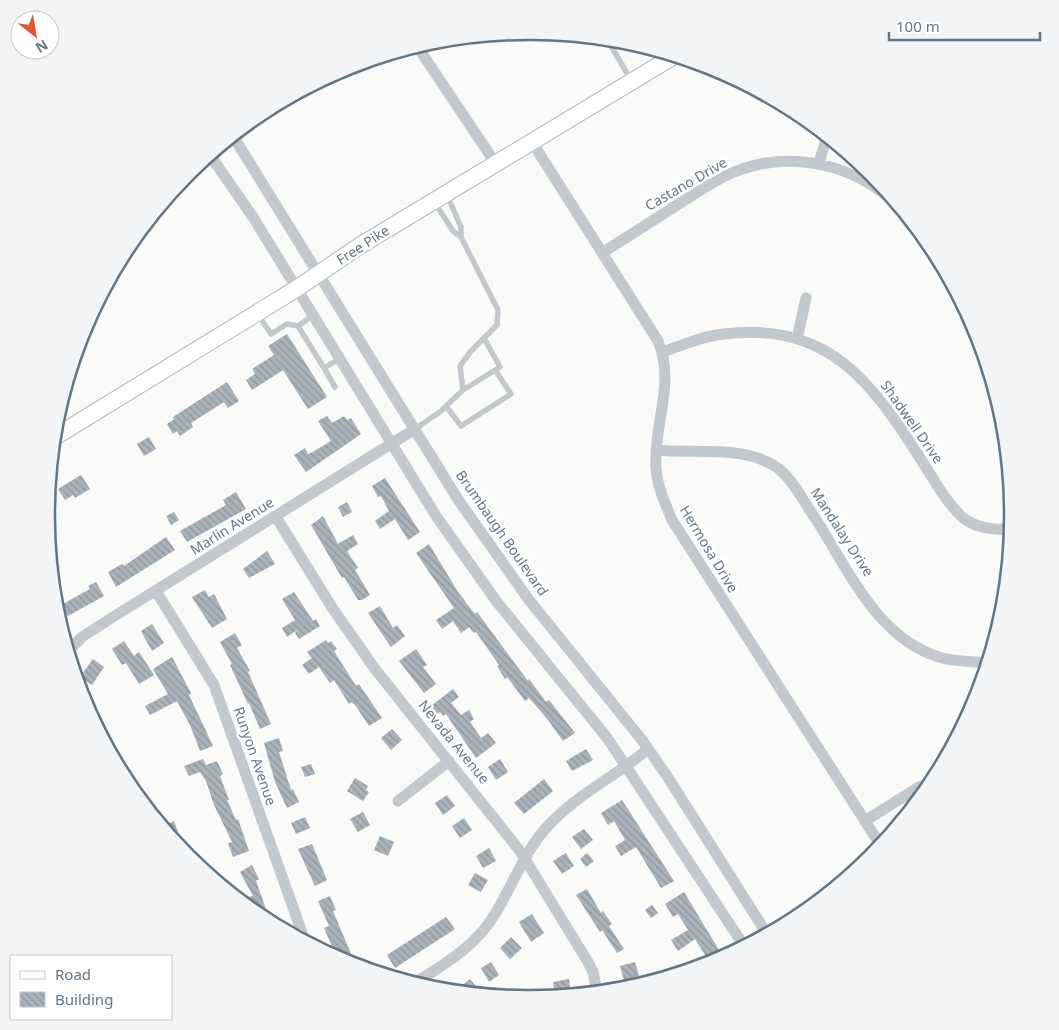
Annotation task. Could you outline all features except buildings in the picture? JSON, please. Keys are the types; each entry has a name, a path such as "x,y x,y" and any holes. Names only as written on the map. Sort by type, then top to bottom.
{"main road":[{"name":"Free Pike","path":"62,432 296,289 440,197 666,60"}],"street":[{"path":"422,52 496,164"},
{"name":"Brumbaugh Boulevard","path":"236,141 415,429 494,552 648,749 763,928"},
{"name":"Hermosa Drive","path":"532,142 658,341 663,352 666,367 666,394 656,450 658,483 672,520 877,839"},
{"path":"819,163 824,142"},
{"path":"214,160 253,217 436,516 482,581 581,702 628,766 741,941"},
{"name":"Castano Drive","path":"602,253 734,172 768,163 790,161 819,163 854,175 872,187"},
{"path":"796,339 806,298"},
{"name":"Shadwell Drive","path":"663,352 724,334 761,332 796,339 829,352 864,380 894,418 940,490 963,518 984,528 1004,529"},
{"name":"Marlin Avenue","path":"73,646 82,637 415,429"},
{"name":"Mandalay Drive","path":"656,450 746,455 773,465 789,479 852,578 885,622 912,644 931,654 953,660 981,662"},
{"name":"Nevada Avenue","path":"276,517 333,609 374,669 512,840 525,859 588,962 593,972 596,985"},
{"name":"Runyon Avenue","path":"156,591 197,655 218,693 302,931"},
{"path":"423,978 451,960 484,929 494,916 525,859 545,829 581,796 628,766 648,749"},
{"path":"398,801 449,761"},
{"path":"865,821 918,788"}],"lane":[{"path":"611,47 632,82"},
{"path":"440,197 461,227 461,237"},
{"path":"440,197 453,231 461,237 498,310 497,325 460,366 463,390"},
{"path":"256,313 271,334 287,324 298,326 312,316"},
{"path":"298,326 335,386"},
{"path":"415,429 446,406 463,390 500,367 484,338"},
{"path":"324,368 339,359"},
{"path":"446,406 461,426 511,394 495,370"}]}
